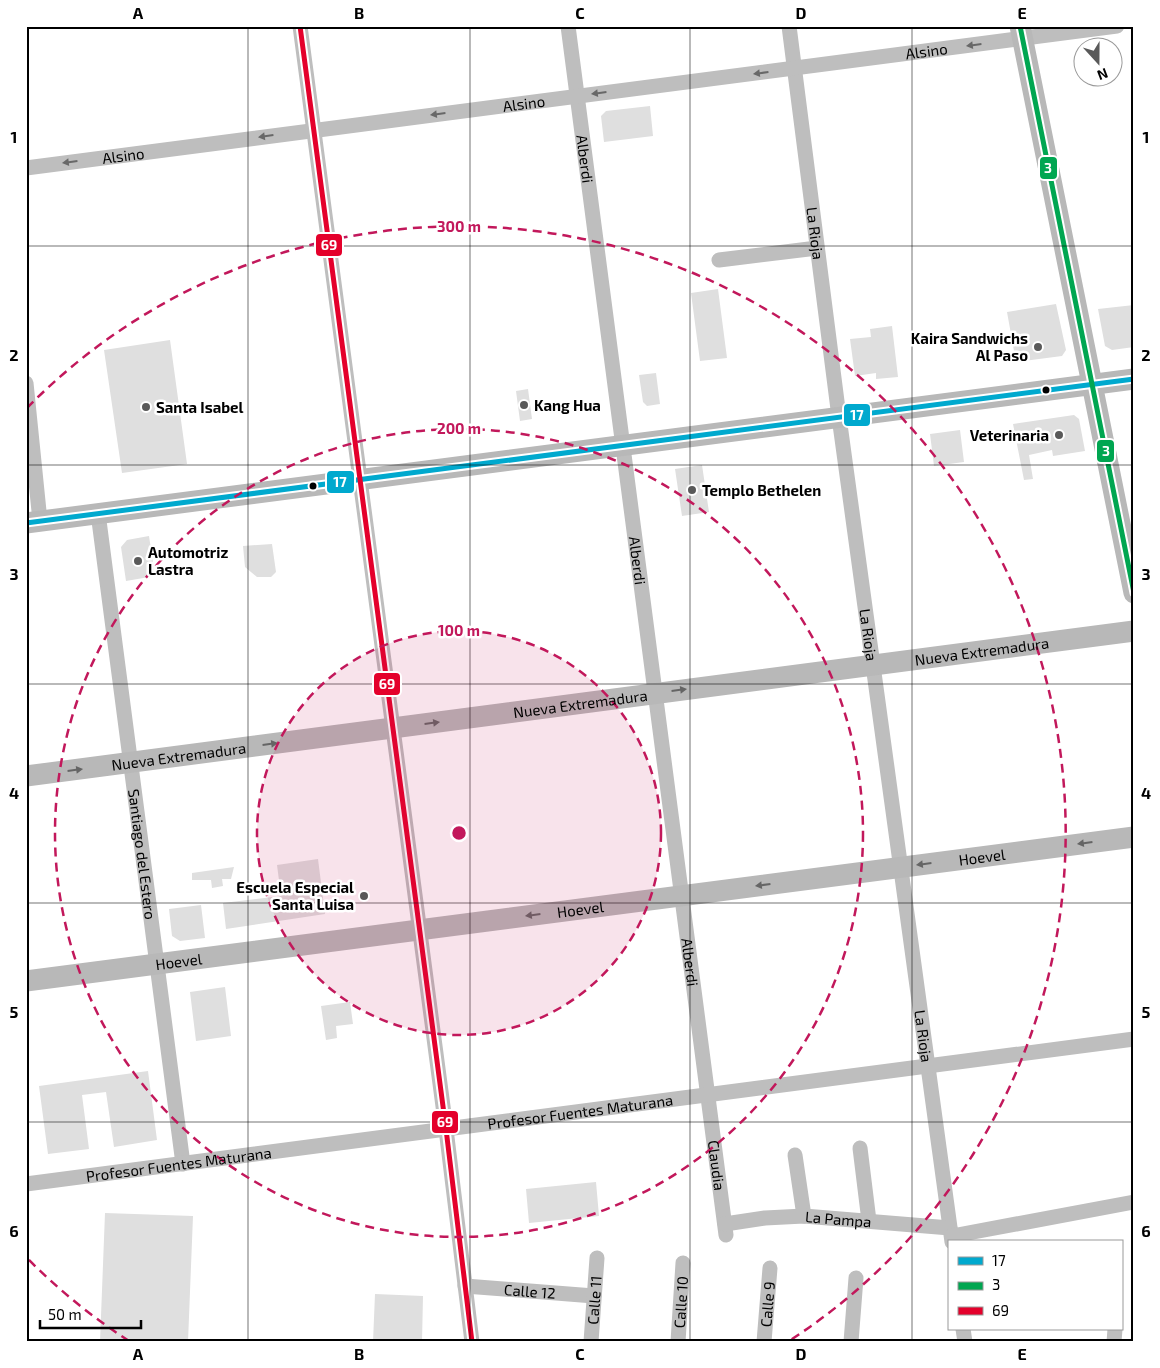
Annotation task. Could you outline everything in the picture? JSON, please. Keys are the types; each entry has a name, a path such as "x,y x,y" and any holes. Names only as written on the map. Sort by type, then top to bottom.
{"street":[{"path":"300,26 420,930 472,1342"},
{"name":"Alberdi","path":"568,26 709,1095"},
{"name":"La Rioja","path":"789,26 839,417 952,1235"},
{"name":"Alsino","path":"26,168 794,68 1021,33 1117,26"},
{"path":"1021,33 1134,593"},
{"path":"719,260 817,248"},
{"path":"26,383 33,522 1134,379"},
{"name":"Santiago del Estero","path":"98,513 183,1164"},
{"name":"Nueva Extremadura","path":"26,776 1134,631"},
{"name":"Hoevel","path":"26,981 1134,837"},
{"name":"Profesor Fuentes Maturana","path":"26,1184 1134,1039"},
{"name":"Claudia","path":"709,1095 726,1230"},
{"path":"860,1148 869,1221"},
{"path":"795,1156 804,1216"},
{"name":"La Pampa","path":"726,1230 765,1218 804,1216 869,1221 952,1235 1134,1202"},
{"name":"Calle 11","path":"591,1342 598,1258"},
{"name":"Calle 10","path":"678,1342 684,1263"},
{"name":"Calle 9","path":"764,1342 770,1268"},
{"path":"851,1342 856,1278"},
{"name":"Calle 12","path":"465,1286 594,1296"}],"building":[{"path":"650,106 653,136 604,142 601,116 606,111"},
{"path":"718,289 727,358 700,361 691,293"},
{"path":"1056,304 1066,350 1062,356 1016,362 1007,312"},
{"path":"1134,305 1134,347 1112,350 1105,346 1098,309"},
{"path":"892,326 898,377 876,379 876,373 855,376 850,339 871,337 870,329"},
{"name":"Santa Isabel","path":"170,340 187,464 122,473 104,350"},
{"path":"656,373 660,404 647,406 643,402 639,375"},
{"name":"Kang Hua","path":"528,389 532,419 520,421 516,391"},
{"path":"1074,415 1079,419 1085,451 1053,456 1052,450 1029,455 1033,479 1024,480 1013,424"},
{"path":"960,430 964,462 934,466 930,434"},
{"name":"Templo Bethelen","path":"702,465 709,512 682,516 675,469"},
{"name":"Automotriz Lastra","path":"149,536 155,576 126,581 121,547 127,540"},
{"path":"272,544 276,572 271,577 257,577 245,567 243,546"},
{"path":"318,859 325,914 226,929 223,903 281,896 277,865"},
{"path":"234,867 231,879 222,879 223,886 212,888 211,880 192,880 192,873"},
{"path":"201,905 205,938 180,941 172,936 169,909"},
{"path":"225,987 231,1036 196,1041 190,992"},
{"path":"350,1002 353,1024 336,1026 337,1038 326,1040 321,1006"},
{"path":"148,1071 157,1140 114,1147 106,1092 82,1095 89,1149 48,1154 39,1086"},
{"path":"596,1182 599,1216 529,1223 526,1189"},
{"path":"105,1213 193,1216 188,1342 100,1342"},
{"path":"375,1294 423,1296 422,1342 373,1342"}],"transit line":[{"name":"69","path":"300,26 446,1129 472,1342"},
{"name":"3","path":"1020,26 1134,593"},
{"name":"17","path":"26,523 1134,379"}],"place":[{"name":"Kaira Sandwichs Al Paso","path":"1038,347"},
{"name":"Kang Hua","path":"524,405"},
{"name":"Santa Isabel","path":"146,407"},
{"name":"Veterinaria","path":"1059,435"},
{"name":"Templo Bethelen","path":"692,490"},
{"name":"Automotriz Lastra","path":"138,561"},
{"name":"Escuela Especial Santa Luisa","path":"364,896"}]}
